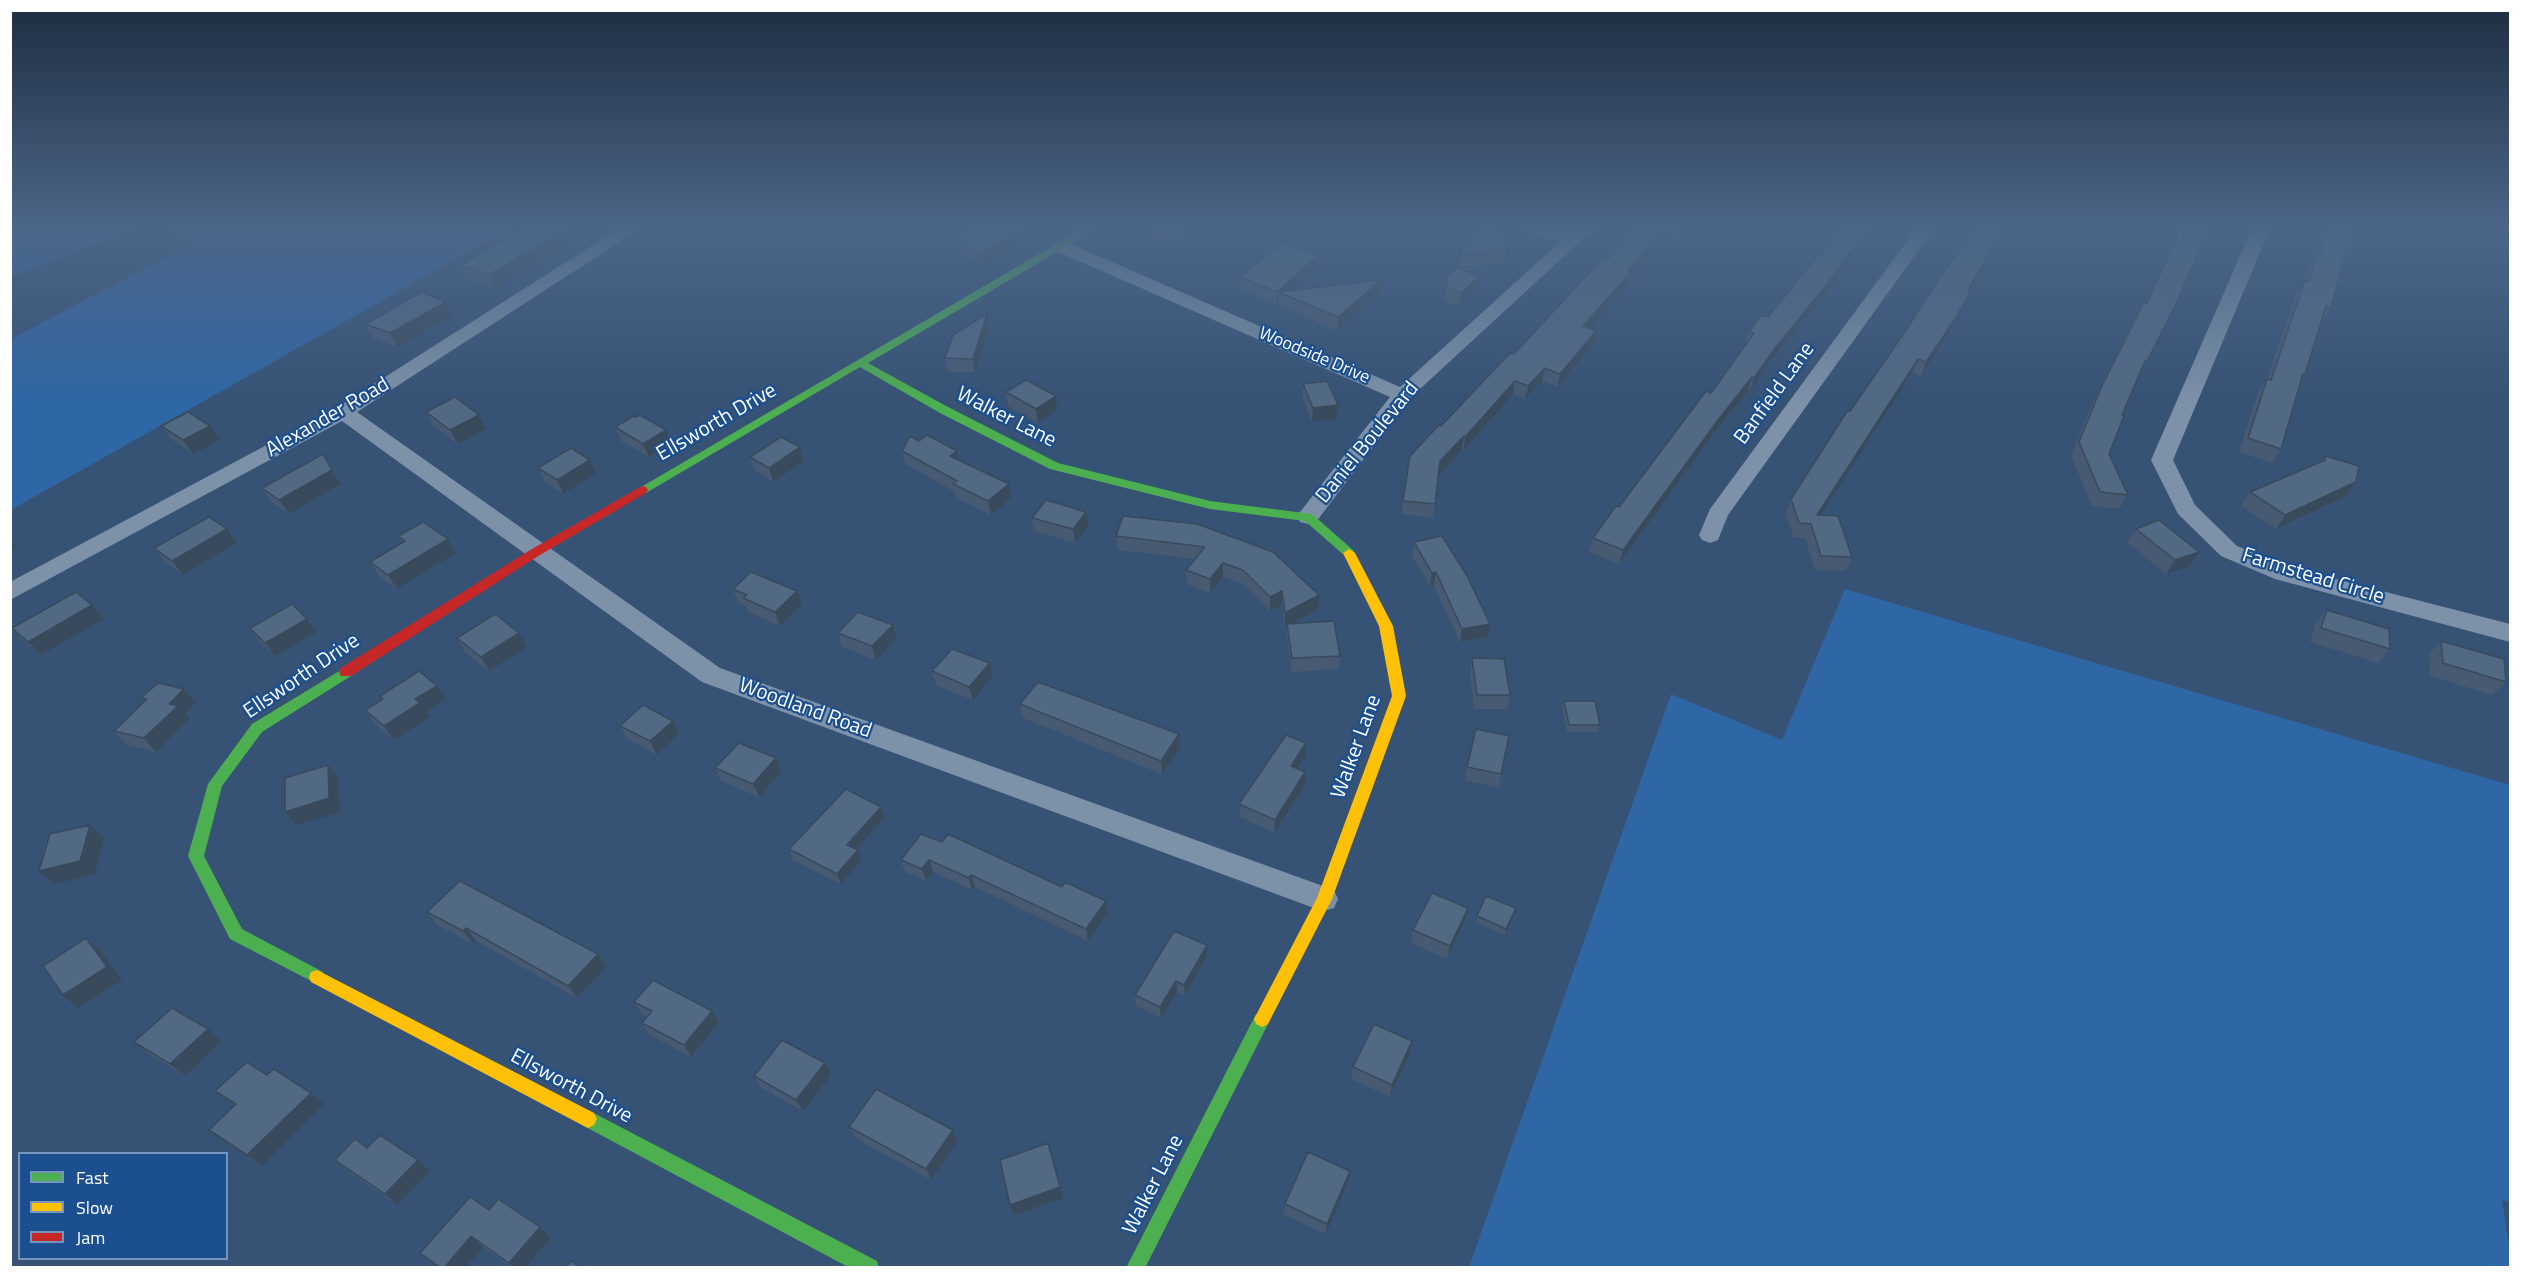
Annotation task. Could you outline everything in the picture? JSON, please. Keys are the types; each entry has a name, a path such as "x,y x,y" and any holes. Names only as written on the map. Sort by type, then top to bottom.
{"street":[{"name":"Alexander Road","path":"10,592 343,412 541,286"},
{"name":"Ellsworth Drive","path":"870,1268 236,934 196,855 214,784 257,728 536,552 993,286"},
{"name":"Woodside Drive","path":"1151,286 1402,395"},
{"name":"Daniel Boulevard","path":"1308,517 1402,395 1523,286"},
{"name":"Banfield Lane","path":"1710,535 1718,514 1884,286"},
{"name":"Farmstead Circle","path":"2237,286 2162,460 2186,509 2229,551 2283,573 2511,633"},
{"name":"Walker Lane","path":"861,363 944,410 1054,466 1210,505 1308,517 1348,551 1386,626 1399,696 1324,900 1135,1268"},
{"name":"Woodland Road","path":"343,412 711,675 1324,900"}],"shaded area":[{"path":"112,286 408,286 11,510 11,339"},
{"path":"1845,589 2510,785 2510,1202 2502,1200 2510,1267 1469,1267 1671,694 1782,740"}],"building":[{"path":"1261,286 1284,286 1277,292"},
{"path":"1333,286 1374,286 1338,317 1278,292"},
{"path":"1447,286 1469,286 1461,293"},
{"path":"1577,286 1619,286 1583,326 1596,331 1560,374 1545,368 1528,386 1515,381 1465,437 1440,461 1435,504 1403,501 1410,456 1510,353 1514,354"},
{"path":"1793,286 1826,286 1718,420 1623,550 1593,538 1706,391 1711,393 1754,333 1749,331 1761,315 1768,317"},
{"path":"1934,286 1970,286 1968,290 1971,291 1955,319 1926,362 1918,359 1817,515 1838,516 1852,557 1821,556 1811,524 1799,523 1791,499 1848,410 1850,411"},
{"path":"2155,286 2184,286 2145,361 2122,415 2124,416 2109,454 2128,495 2100,492 2079,442 2101,388 2144,302 2147,303"},
{"path":"2303,286 2337,286 2331,308 2326,306 2281,449 2248,438 2267,379 2271,380"},
{"path":"421,292 446,302 390,333 366,324"},
{"path":"987,314 973,359 945,358 953,335"},
{"path":"1026,380 1056,396 1036,409 1006,392"},
{"path":"1327,381 1338,405 1313,408 1303,384"},
{"path":"455,397 479,415 450,430 426,412"},
{"path":"188,412 210,426 183,440 161,426"},
{"path":"640,415 666,430 643,444 615,427"},
{"path":"927,435 957,451 950,456 1009,484 988,501 953,484 957,481 902,451 910,436 919,441"},
{"path":"781,437 800,447 769,468 750,457"},
{"path":"571,448 590,460 557,480 538,468"},
{"path":"323,454 332,470 279,500 262,488"},
{"path":"2325,456 2359,466 2356,482 2285,515 2250,492 2325,460"},
{"path":"1046,500 1086,512 1073,529 1032,518"},
{"path":"1123,516 1197,524 1273,552 1319,595 1285,613 1282,591 1270,597 1243,570 1223,563 1210,579 1186,570 1205,547 1116,536"},
{"path":"209,517 227,529 172,561 154,548"},
{"path":"2159,520 2199,552 2175,560 2136,529"},
{"path":"423,522 448,539 388,575 370,562 405,541 398,536"},
{"path":"1442,536 1467,576 1490,624 1462,629 1436,572 1432,573 1414,542"},
{"path":"751,572 797,591 775,612 743,598 747,595 733,589"},
{"path":"76,592 92,605 28,642 12,628"},
{"path":"292,604 307,619 265,643 250,628"},
{"path":"2327,610 2389,629 2390,649 2321,628"},
{"path":"858,612 893,625 872,646 838,633"},
{"path":"495,614 519,633 481,657 457,638"},
{"path":"1334,621 1340,656 1292,658 1287,624"},
{"path":"2441,641 2504,659 2506,682 2443,663"},
{"path":"952,649 990,663 969,687 932,671"},
{"path":"1472,658 1504,659 1510,695 1477,695"},
{"path":"419,671 437,686 415,699 420,703 384,726 365,710 383,699 380,696"},
{"path":"1038,682 1179,734 1161,761 1020,704"},
{"path":"158,683 184,689 169,704 178,706 144,738 114,731 147,699 141,698"},
{"path":"1564,701 1595,701 1600,725 1569,725"},
{"path":"643,705 673,721 650,741 620,726"},
{"path":"1476,729 1509,736 1501,774 1467,767"},
{"path":"1286,735 1306,743 1291,766 1305,772 1275,820 1239,804"},
{"path":"739,743 776,758 753,784 715,768"},
{"path":"328,765 329,798 285,812 285,778"},
{"path":"846,789 881,807 847,845 858,850 837,874 789,849"},
{"path":"90,825 80,861 39,871 50,834"},
{"path":"921,834 942,842 948,834 1062,887 1065,882 1106,901 1086,929 971,875 969,878 929,860 922,869 901,860"},
{"path":"460,881 598,954 568,986 466,928 463,931 427,912"},
{"path":"1432,893 1468,908 1450,946 1413,930"},
{"path":"1486,896 1516,908 1506,929 1477,916"},
{"path":"1174,931 1207,945 1184,985 1176,981 1160,1007 1135,995"},
{"path":"86,938 107,967 63,995 43,966"},
{"path":"653,980 712,1011 684,1045 642,1023 652,1011 634,1002"},
{"path":"172,1008 208,1029 170,1064 134,1042"},
{"path":"1374,1024 1412,1041 1392,1085 1353,1067"},
{"path":"782,1040 825,1063 796,1100 754,1076"},
{"path":"247,1062 267,1075 274,1069 311,1093 247,1155 209,1130 236,1104 215,1091"},
{"path":"876,1089 953,1130 926,1169 849,1127"},
{"path":"380,1135 418,1160 385,1194 335,1160 355,1139 367,1148"},
{"path":"1048,1143 1060,1187 1010,1205 1000,1160"},
{"path":"1308,1152 1350,1171 1327,1224 1285,1204"},
{"path":"470,1197 489,1210 498,1199 540,1227 509,1263 471,1236 444,1268 441,1268 420,1253"},
{"path":"571,1261 581,1268 565,1268"}],"traffic: fast":[{"path":"642,490 992,286"},
{"path":"861,363 944,410 1054,466 1210,505 1308,517 1349,553"},
{"path":"317,977 236,934 196,856 215,784 257,728 346,672"},
{"path":"1135,1268 1262,1019"},
{"path":"588,1119 870,1268"}],"traffic: slow":[{"path":"1262,1019 1324,899 1399,696 1386,626 1349,553"},
{"path":"317,977 588,1119"}],"traffic: jam":[{"path":"346,672 536,552 642,490"}]}
